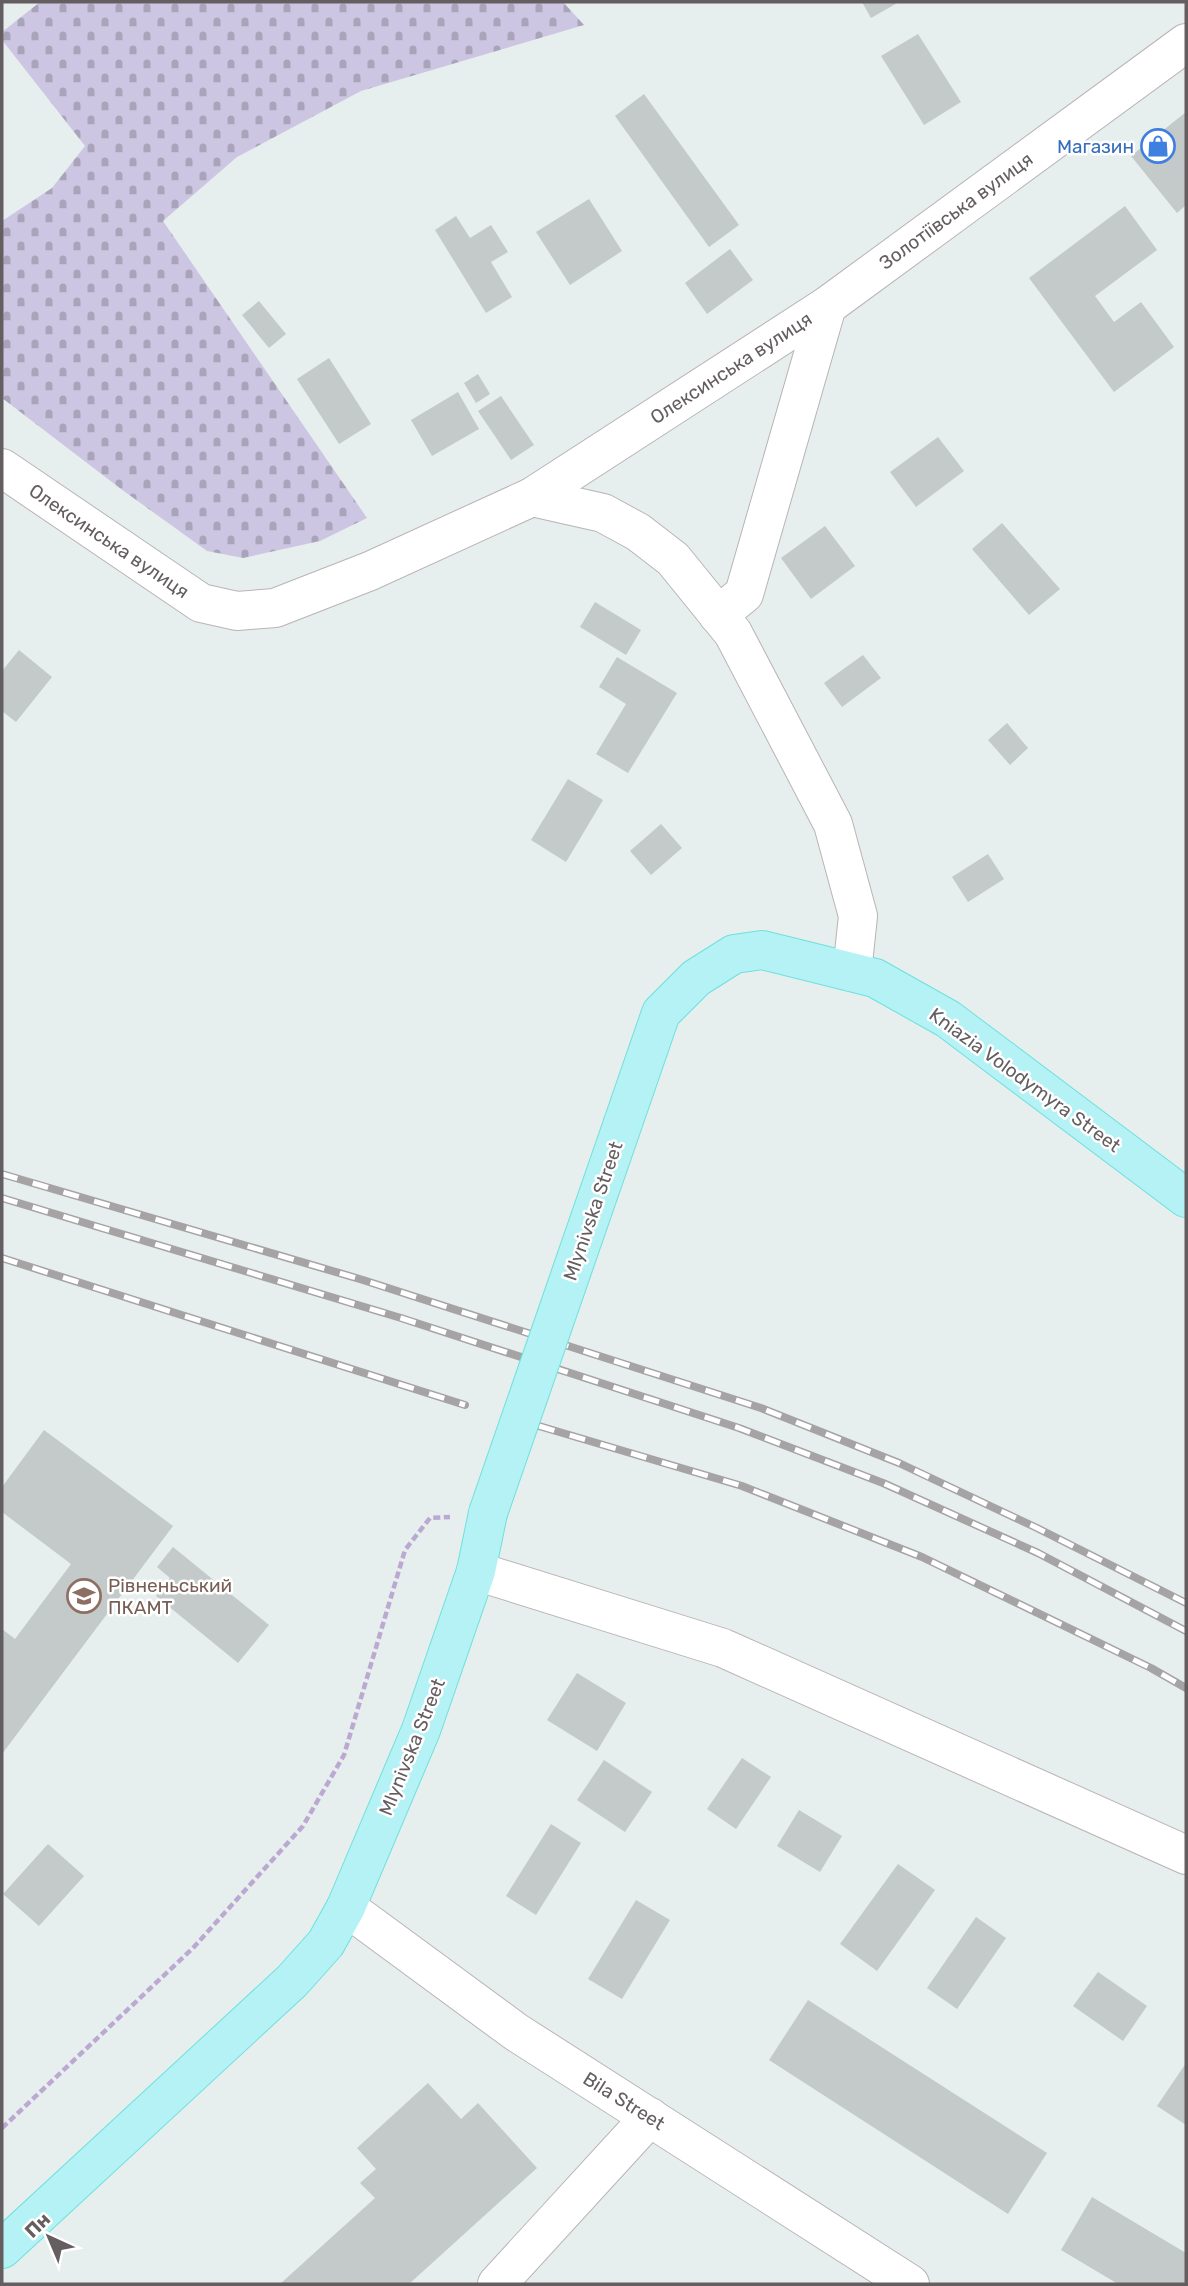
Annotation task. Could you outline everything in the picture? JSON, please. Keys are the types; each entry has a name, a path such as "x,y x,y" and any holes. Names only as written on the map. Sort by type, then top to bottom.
{"main road":[{"name":"Kniazia Volodymyra Street","path":"623,1123 661,1013 696,978 734,954 762,950 875,978 948,1019 1186,1198"},
{"name":"Mlynivska Street","path":"2,2249 292,1981 326,1943 346,1907 421,1730 476,1571 488,1513 623,1123"}],"street":[{"name":"Золотіївська вулиця","path":"827,306 1186,43"},
{"name":"Олексинська вулиця","path":"2,468 201,603 237,611 275,608 346,580 532,497 827,306"},
{"name":"Олексинська вулиця","path":"718,615 744,594 827,306"},
{"path":"532,497 603,513 638,532 673,559 733,633 833,824 858,916 852,972"},
{"path":"476,1571 723,1648 1186,1856"},
{"name":"Bila Street","path":"346,1907 516,2032 909,2284"},
{"path":"497,2284 650,2117"}],"path":[{"path":"2,2128 193,1948 303,1826 344,1755 405,1550 429,1518 488,1513"}],"green space":[{"path":"40,2 563,2 584,25 361,91 237,157 163,221 367,518 320,541 243,558 207,551 2,398 2,221 52,188 85,146 2,40 2,32"}],"building":[{"path":"862,2 899,2 871,18"},
{"path":"918,34 961,102 924,125 881,56"},
{"path":"644,94 739,225 709,247 615,116"},
{"path":"1186,112 1186,205 1177,213 1131,156"},
{"path":"589,199 622,251 570,285 536,232"},
{"path":"1125,206 1157,250 1095,296 1114,322 1141,302 1174,347 1114,392 1029,278"},
{"path":"456,216 470,238 491,225 508,252 491,262 512,297 486,313 435,230"},
{"path":"730,249 753,280 707,314 685,283"},
{"path":"259,301 286,334 269,348 242,315"},
{"path":"329,358 371,424 339,444 297,379"},
{"path":"478,374 490,394 476,403 464,383"},
{"path":"458,392 479,429 432,456 411,420"},
{"path":"501,396 534,445 511,460 478,411"},
{"path":"938,437 964,471 916,507 890,472"},
{"path":"1002,523 1060,589 1029,615 972,549"},
{"path":"825,526 855,566 811,599 781,558"},
{"path":"595,602 641,630 626,655 580,627"},
{"path":"19,650 52,677 16,722 2,711 2,671"},
{"path":"863,655 881,678 842,707 824,683"},
{"path":"617,657 677,693 628,773 596,754 626,704 599,687"},
{"path":"1007,723 1028,748 1010,765 988,740"},
{"path":"568,779 603,800 566,862 531,840"},
{"path":"661,824 682,848 651,875 630,851"},
{"path":"988,854 1004,879 968,902 952,877"},
{"name":"Рівненьський ПКАМТ","path":"44,1430 173,1526 2,1754 2,1629 15,1639 71,1564 2,1512 2,1487"},
{"path":"173,1547 269,1625 238,1663 156,1596 170,1578 157,1567"},
{"path":"577,1673 626,1703 597,1751 547,1720"},
{"path":"742,1758 771,1777 736,1829 707,1809"},
{"path":"604,1760 652,1792 625,1832 577,1800"},
{"path":"799,1810 842,1836 820,1872 777,1846"},
{"path":"551,1824 581,1843 536,1915 506,1896"},
{"path":"48,1844 84,1876 39,1926 3,1894"},
{"path":"898,1864 935,1890 877,1971 840,1944"},
{"path":"636,1900 670,1920 622,1999 588,1979"},
{"path":"976,1917 1006,1938 957,2009 927,1988"},
{"path":"1098,1972 1147,2006 1123,2041 1073,2006"},
{"path":"808,2000 1047,2153 1008,2214 769,2060"},
{"path":"1186,2063 1186,2125 1157,2106"},
{"path":"428,2083 461,2119 478,2103 537,2168 409,2284 280,2284 375,2198 360,2183 376,2169 357,2148"},
{"path":"1092,2197 1186,2253 1186,2284 1118,2284 1061,2250"}],"railway":[{"path":"2,1174 363,1280 761,1408 899,1463 1186,1603"},
{"path":"2,1198 401,1318 739,1428 883,1483 1038,1553 1186,1631"},
{"path":"2,1258 465,1405"},
{"path":"539,1426 742,1486 922,1557 1151,1668 1186,1688"}],"place":[{"name":"Магазин","path":"1158,146"},
{"name":"Рівненьський ПКАМТ","path":"84,1596"}]}
